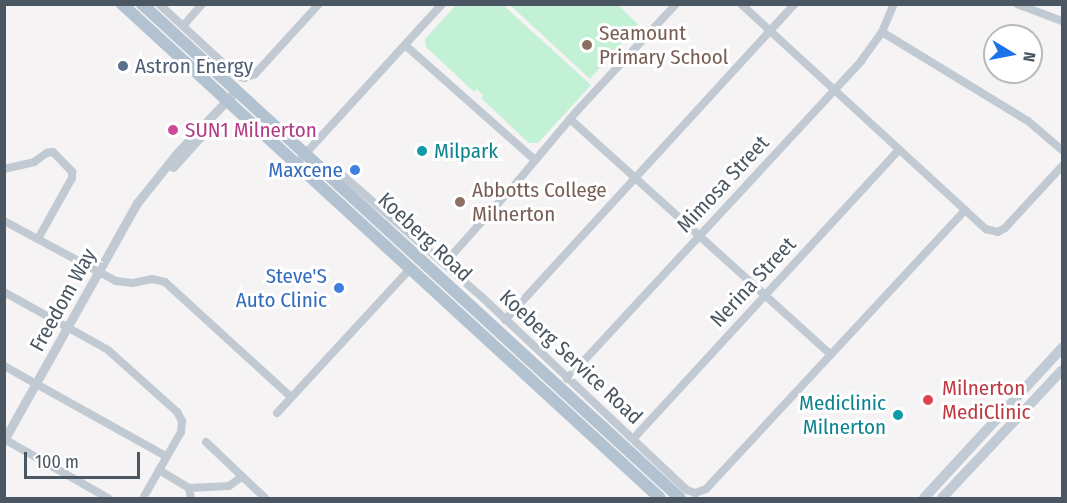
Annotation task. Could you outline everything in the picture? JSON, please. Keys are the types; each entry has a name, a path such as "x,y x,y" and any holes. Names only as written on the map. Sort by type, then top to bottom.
{"main road":[{"name":"Koeberg Road","path":"122,4 660,498"},
{"name":"Koeberg Road","path":"142,4 680,498"},
{"path":"924,498 1062,348"},
{"path":"942,498 1062,370"}],"street":[{"path":"159,4 236,75 247,78 255,74 319,4"},
{"path":"183,26 202,4"},
{"path":"296,164 442,4"},
{"path":"444,264 570,119 676,4"},
{"path":"741,4 986,229 998,232 1005,228 1062,166"},
{"path":"505,320 795,4"},
{"name":"Mimosa Street","path":"567,379 861,61 882,32 894,4"},
{"path":"1017,4 1062,21"},
{"path":"882,32 1028,121 1062,150"},
{"path":"405,45 535,160"},
{"name":"Freedom Way","path":"5,439 137,203 157,179 171,169 238,92"},
{"path":"570,119 830,354 965,210"},
{"name":"Nerina Street","path":"633,440 899,150"},
{"path":"4,169 34,162 47,153 53,152 72,172 72,178 39,237"},
{"name":"Koeberg Service Road","path":"339,172 444,264 687,490 699,493 706,489 830,354"},
{"path":"4,221 39,237 99,273 124,283 152,279 165,282 291,397"},
{"path":"277,413 410,269"},
{"path":"4,292 113,353 171,406 183,421 181,432 142,498"},
{"path":"4,366 166,456"},
{"path":"5,439 108,498"},
{"path":"206,442 265,498"},
{"path":"159,470 189,488 229,486 242,477"},
{"path":"189,488 190,498"}],"green space":[{"path":"456,5 503,5 591,85 538,143 529,143 481,98 483,95 477,89 474,92 426,47 425,39"},
{"name":"Seamount Primary School","path":"510,5 618,5 638,24 590,79"}],"place":[{"name":"Seamount Primary School","path":"587,45"},
{"name":"Astron Energy","path":"123,66"},
{"name":"SUN1 Milnerton","path":"173,130"},
{"name":"Milpark","path":"422,151"},
{"name":"Maxcene","path":"355,170"},
{"name":"Abbotts College Milnerton","path":"460,202"},
{"name":"Steve'S Auto Clinic","path":"339,288"},
{"name":"Milnerton MediClinic","path":"928,400"},
{"name":"Mediclinic Milnerton","path":"898,415"}]}
